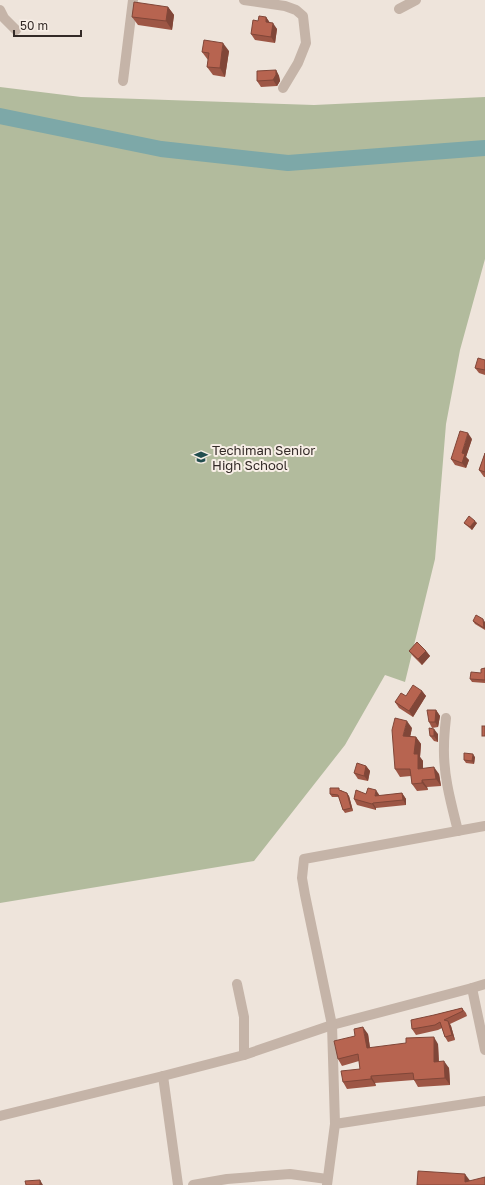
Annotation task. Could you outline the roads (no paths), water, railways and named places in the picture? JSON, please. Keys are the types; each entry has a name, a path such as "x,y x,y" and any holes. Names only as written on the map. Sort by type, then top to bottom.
{"street":[{"path":"123,80 133,0"},
{"path":"244,0 285,6 296,10 303,16 306,43 298,63 283,88"},
{"path":"399,9 416,0"},
{"path":"0,10 4,18 16,30"},
{"path":"446,718 444,747 445,768 447,786 458,831"},
{"path":"192,1185 227,1179 290,1174 327,1182 335,1124 332,1025 302,878 304,859 485,826"},
{"path":"237,984 244,1017 244,1054"},
{"path":"0,1116 163,1076 244,1054 332,1025 485,984"},
{"path":"472,988 485,1050"},
{"path":"163,1076 178,1185"},
{"path":"335,1124 485,1101"}],"waterway":[{"path":"0,116 161,149 288,163 485,148"}],"place":[{"name":"Techiman Senior High School","path":"201,457"}]}
